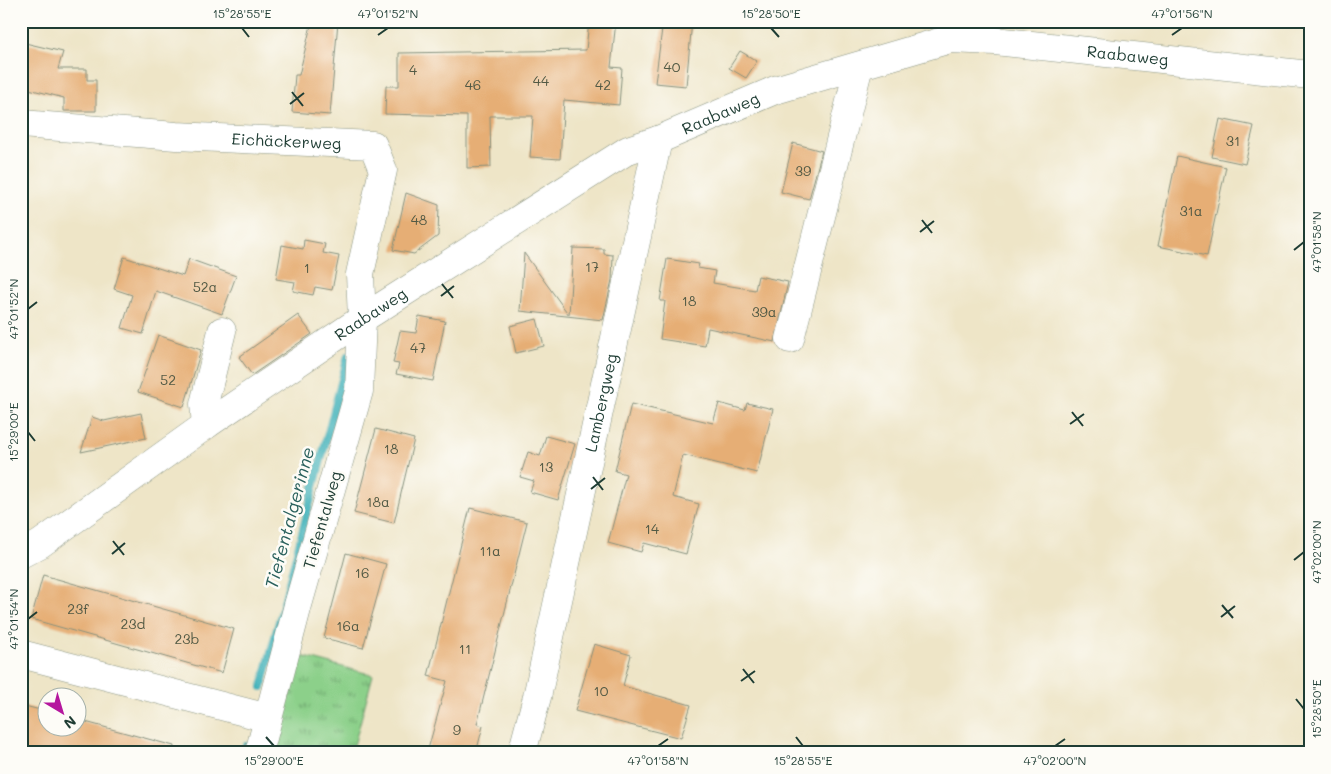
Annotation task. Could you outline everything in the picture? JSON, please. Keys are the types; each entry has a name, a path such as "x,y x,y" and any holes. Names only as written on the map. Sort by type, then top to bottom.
{"street":[{"name":"Raabaweg","path":"21,554 40,544 206,425 362,319 628,150 658,140 775,90 859,66 952,30 996,41 1310,75"},
{"path":"790,339 859,66"},
{"name":"Eichäckerweg","path":"21,124 176,136 373,145 383,170 360,274 362,319"},
{"name":"Lambergweg","path":"522,753 537,697 658,140"},
{"name":"Tiefentalweg","path":"259,753 359,390 362,319"},
{"path":"206,425 204,404 222,331"},
{"path":"21,654 268,718"}],"green space":[{"path":"298,655 373,675 352,753 270,753"}],"building":[{"path":"312,21 338,21 330,115 292,112 295,75 299,75"},
{"path":"589,21 616,21 611,67 622,68 619,105 564,100 560,159 530,157 533,116 490,116 491,167 467,168 467,116 385,114 386,86 399,86 399,53 586,50"},
{"path":"663,21 692,21 686,86 655,83"},
{"path":"21,42 63,52 58,69 87,69 87,80 96,80 96,111 64,111 64,98 21,87"},
{"path":"740,51 757,61 746,78 729,68"},
{"path":"1220,119 1254,126 1245,164 1212,157"},
{"path":"793,143 822,151 809,199 781,192"},
{"path":"1177,156 1226,167 1207,256 1158,246"},
{"path":"406,193 439,205 438,236 414,254 393,250"},
{"path":"304,240 325,244 323,253 339,256 332,290 315,287 313,295 293,291 295,282 276,279 282,245 303,249"},
{"path":"573,248 604,249 604,254 613,255 612,280 603,320 520,311 524,253 569,315"},
{"path":"124,257 183,276 189,259 236,276 222,314 156,291 143,334 122,328 132,295 114,289"},
{"path":"667,259 699,264 698,268 715,271 713,283 755,290 758,276 788,282 775,342 708,328 705,346 660,339 665,301 660,301"},
{"path":"298,315 312,334 252,375 239,357"},
{"path":"419,316 445,321 433,381 396,374 399,364 393,363 400,331 416,333"},
{"path":"537,319 544,346 516,353 510,326"},
{"path":"158,335 201,350 184,407 138,392"},
{"path":"719,403 745,410 747,403 773,409 757,473 683,455 673,497 699,504 686,554 644,543 641,552 608,543 626,474 615,471 631,404 713,423"},
{"path":"141,413 146,438 81,452 92,417 104,421"},
{"path":"376,429 414,439 394,523 354,513"},
{"path":"546,436 575,444 558,500 530,492 534,481 520,477 528,452 540,456"},
{"path":"470,508 527,522 477,724 483,726 476,753 427,753 447,681 428,676"},
{"path":"346,553 386,564 363,648 324,638"},
{"path":"43,575 234,629 222,673 31,619"},
{"path":"594,644 631,655 623,686 691,705 681,738 575,711"},
{"path":"21,705 38,709 38,736 88,736 88,723 174,746 173,753 21,753"}],"waterway":[{"name":"Tiefentalgerinne","path":"262,687 348,356"},
{"name":"Tiefentalgerinne","path":"244,753 246,746"}]}
